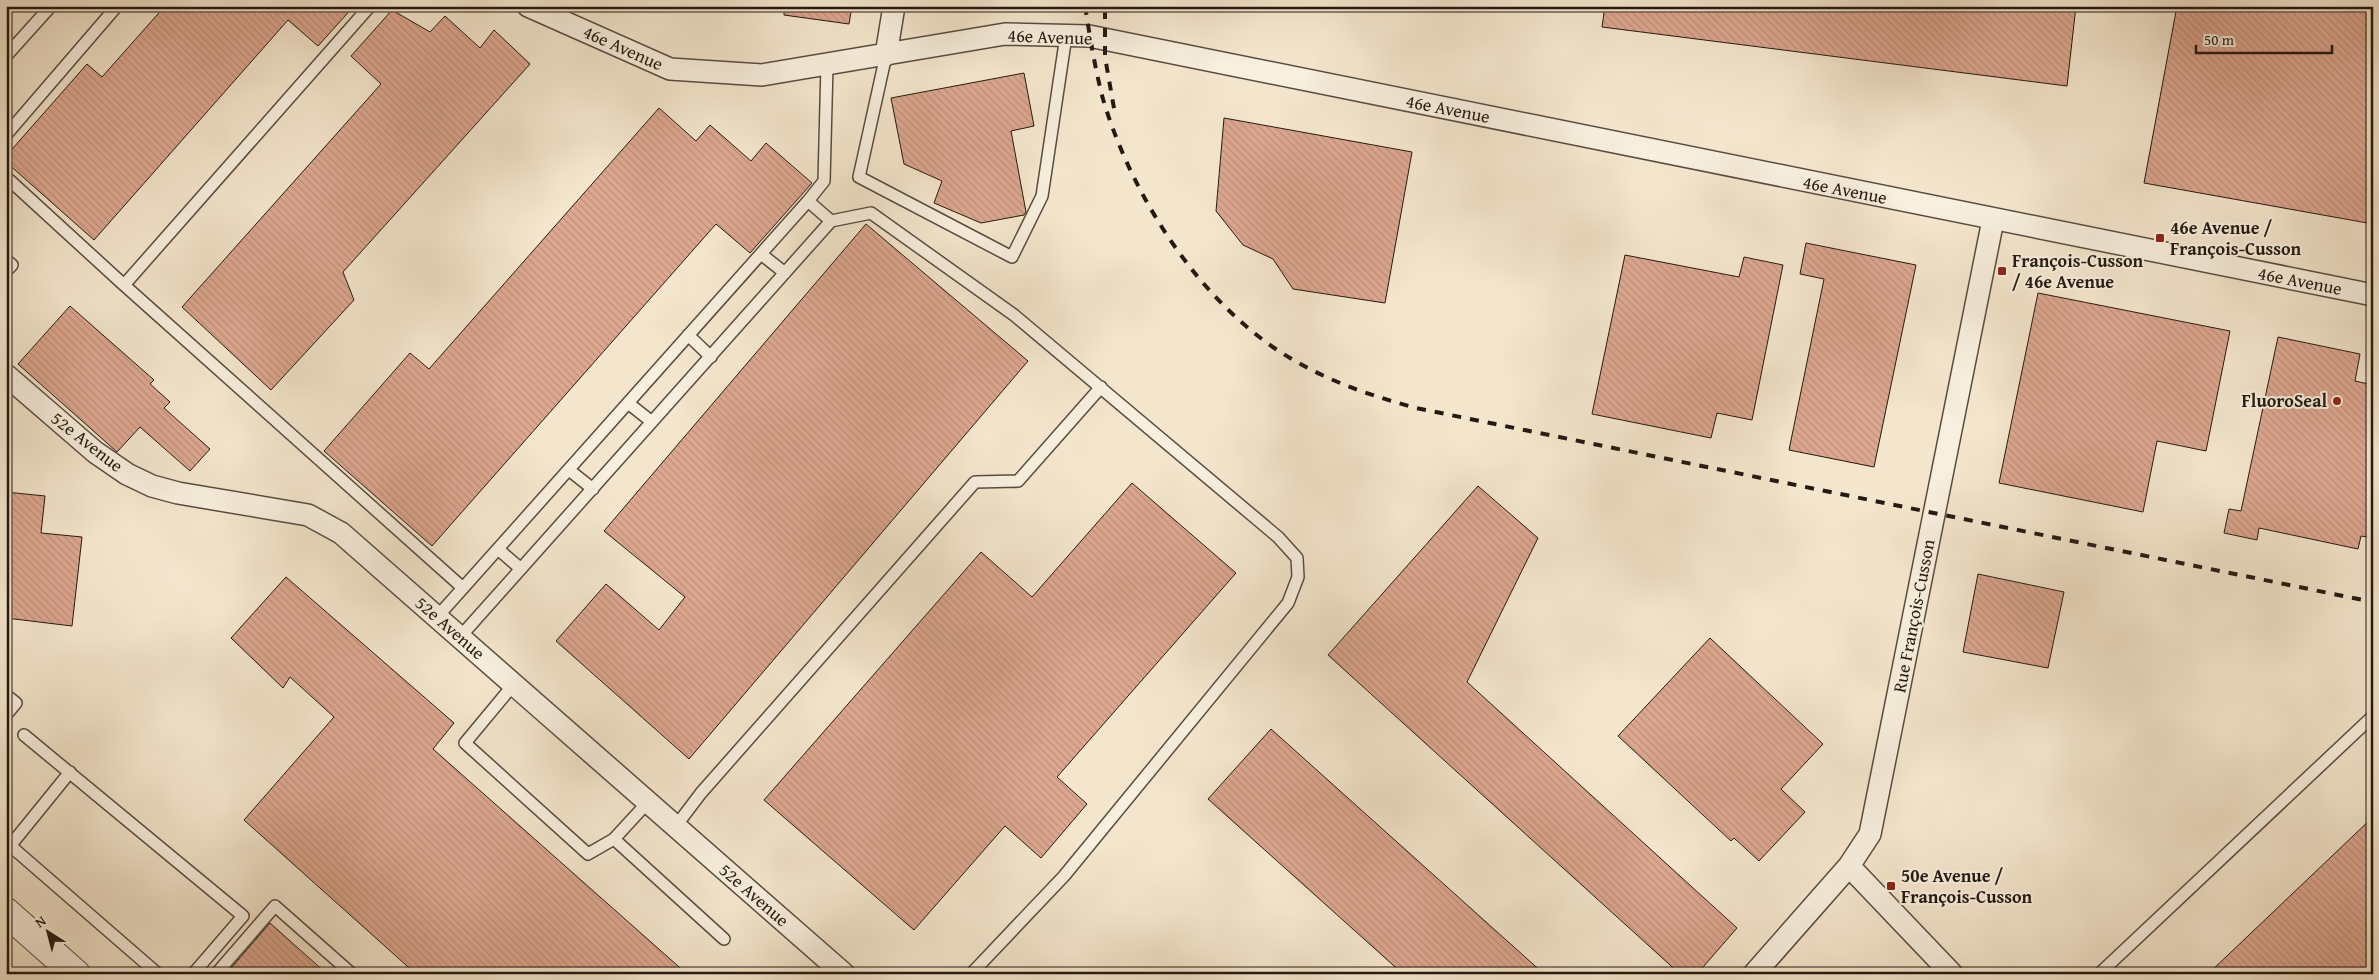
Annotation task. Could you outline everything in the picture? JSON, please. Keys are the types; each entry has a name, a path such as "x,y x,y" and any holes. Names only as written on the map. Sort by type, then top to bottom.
{"street":[{"name":"46e Avenue","path":"528,6 670,69 762,74 827,65 1005,34 1089,36 2373,296"},
{"path":"886,55 894,6"},
{"name":"Rue François-Cusson","path":"1754,974 1849,866 1870,834 1993,220"},
{"name":"52e Avenue","path":"6,375 95,452 127,474 152,486 178,493 308,515 341,533 844,974"},
{"path":"1849,866 1952,974"},
{"path":"6,912 76,974"}],"lane":[{"path":"6,56 51,6"},
{"path":"6,135 117,6"},
{"path":"124,285 370,6"},
{"path":"886,55 859,177 1012,257 1042,196 1066,36"},
{"path":"437,617 824,181 827,65"},
{"path":"6,177 463,588"},
{"path":"808,201 831,221"},
{"path":"460,637 831,221 871,213 1014,315 1278,536 1298,558 1298,577 1288,603 1064,876 971,974"},
{"path":"761,254 785,273"},
{"path":"6,260 12,265 6,271"},
{"path":"688,335 711,356"},
{"path":"676,826 702,793 975,482 1018,481 1101,387"},
{"path":"628,403 652,422"},
{"path":"569,470 593,489"},
{"path":"498,548 521,569"},
{"path":"514,684 465,744 588,854 614,839 648,802"},
{"path":"6,695 16,703 6,715"},
{"path":"2099,974 2373,716"},
{"path":"24,735 243,916 193,974"},
{"path":"70,772 8,844 158,974"},
{"path":"614,839 724,939"},
{"path":"216,974 275,906 352,974"}],"building":[{"path":"165,6 354,6 318,46 288,20 94,240 6,162 6,156 87,64 102,77"},
{"path":"784,6 852,6 849,24 784,15"},
{"path":"1605,6 2076,6 2067,86 1602,27"},
{"path":"2177,6 2373,6 2373,224 2144,183"},
{"path":"392,10 430,32 445,16 480,48 494,30 530,64 343,272 354,300 271,390 182,307 381,84 351,56"},
{"path":"1024,73 1034,126 1011,131 1026,212 1024,215 981,223 934,203 942,181 904,164 891,98"},
{"path":"659,108 696,141 710,125 751,161 766,143 812,183 750,253 716,224 432,546 324,451 410,353 429,369"},
{"path":"1224,118 1412,152 1385,303 1293,289 1273,259 1243,245 1216,211"},
{"path":"866,224 1028,361 689,759 556,641 606,584 659,630 685,597 604,531"},
{"path":"1806,243 1916,265 1874,467 1789,450 1824,279 1800,274"},
{"path":"1625,255 1739,277 1744,257 1783,265 1752,420 1717,413 1711,438 1592,414"},
{"path":"2038,293 2230,331 2206,451 2157,441 2143,512 1999,483"},
{"path":"70,306 154,380 150,384 170,402 164,408 210,449 190,471 140,427 117,452 18,364"},
{"path":"2278,337 2360,354 2355,381 2373,385 2373,538 2361,536 2358,549 2259,528 2257,540 2224,533 2229,509 2241,511"},
{"path":"1132,483 1236,573 1057,777 1087,804 1041,858 1005,826 914,930 764,800 981,552 1032,597"},
{"path":"1478,486 1538,538 1467,682 1737,928 1697,974 1680,974 1328,655"},
{"path":"6,492 45,496 41,533 82,537 72,626 6,618"},
{"path":"1978,574 2064,592 2048,668 1963,652"},
{"path":"286,577 454,723 433,749 687,974 416,974 244,820 334,717 290,677 283,688 231,638"},
{"path":"1710,638 1823,744 1781,789 1805,812 1759,861 1734,838 1731,841 1618,736"},
{"path":"1271,729 1544,974 1403,974 1208,799"},
{"path":"2373,817 2373,969 2367,974 2208,974"},
{"path":"270,923 327,974 226,974"}],"railway":[{"path":"1085,6 1103,99 1116,136 1151,210 1199,279 1227,309 1258,336 1290,358 1320,374 1367,393 1416,408 2373,602"},
{"path":"1105,10 1105,57 1115,114"}],"place":[{"name":"46e Avenue / François-Cusson","path":"2160,238"},
{"name":"François-Cusson / 46e Avenue","path":"2002,271"},
{"name":"FluoroSeal","path":"2337,401"},
{"name":"50e Avenue / François-Cusson","path":"1891,886"}]}
